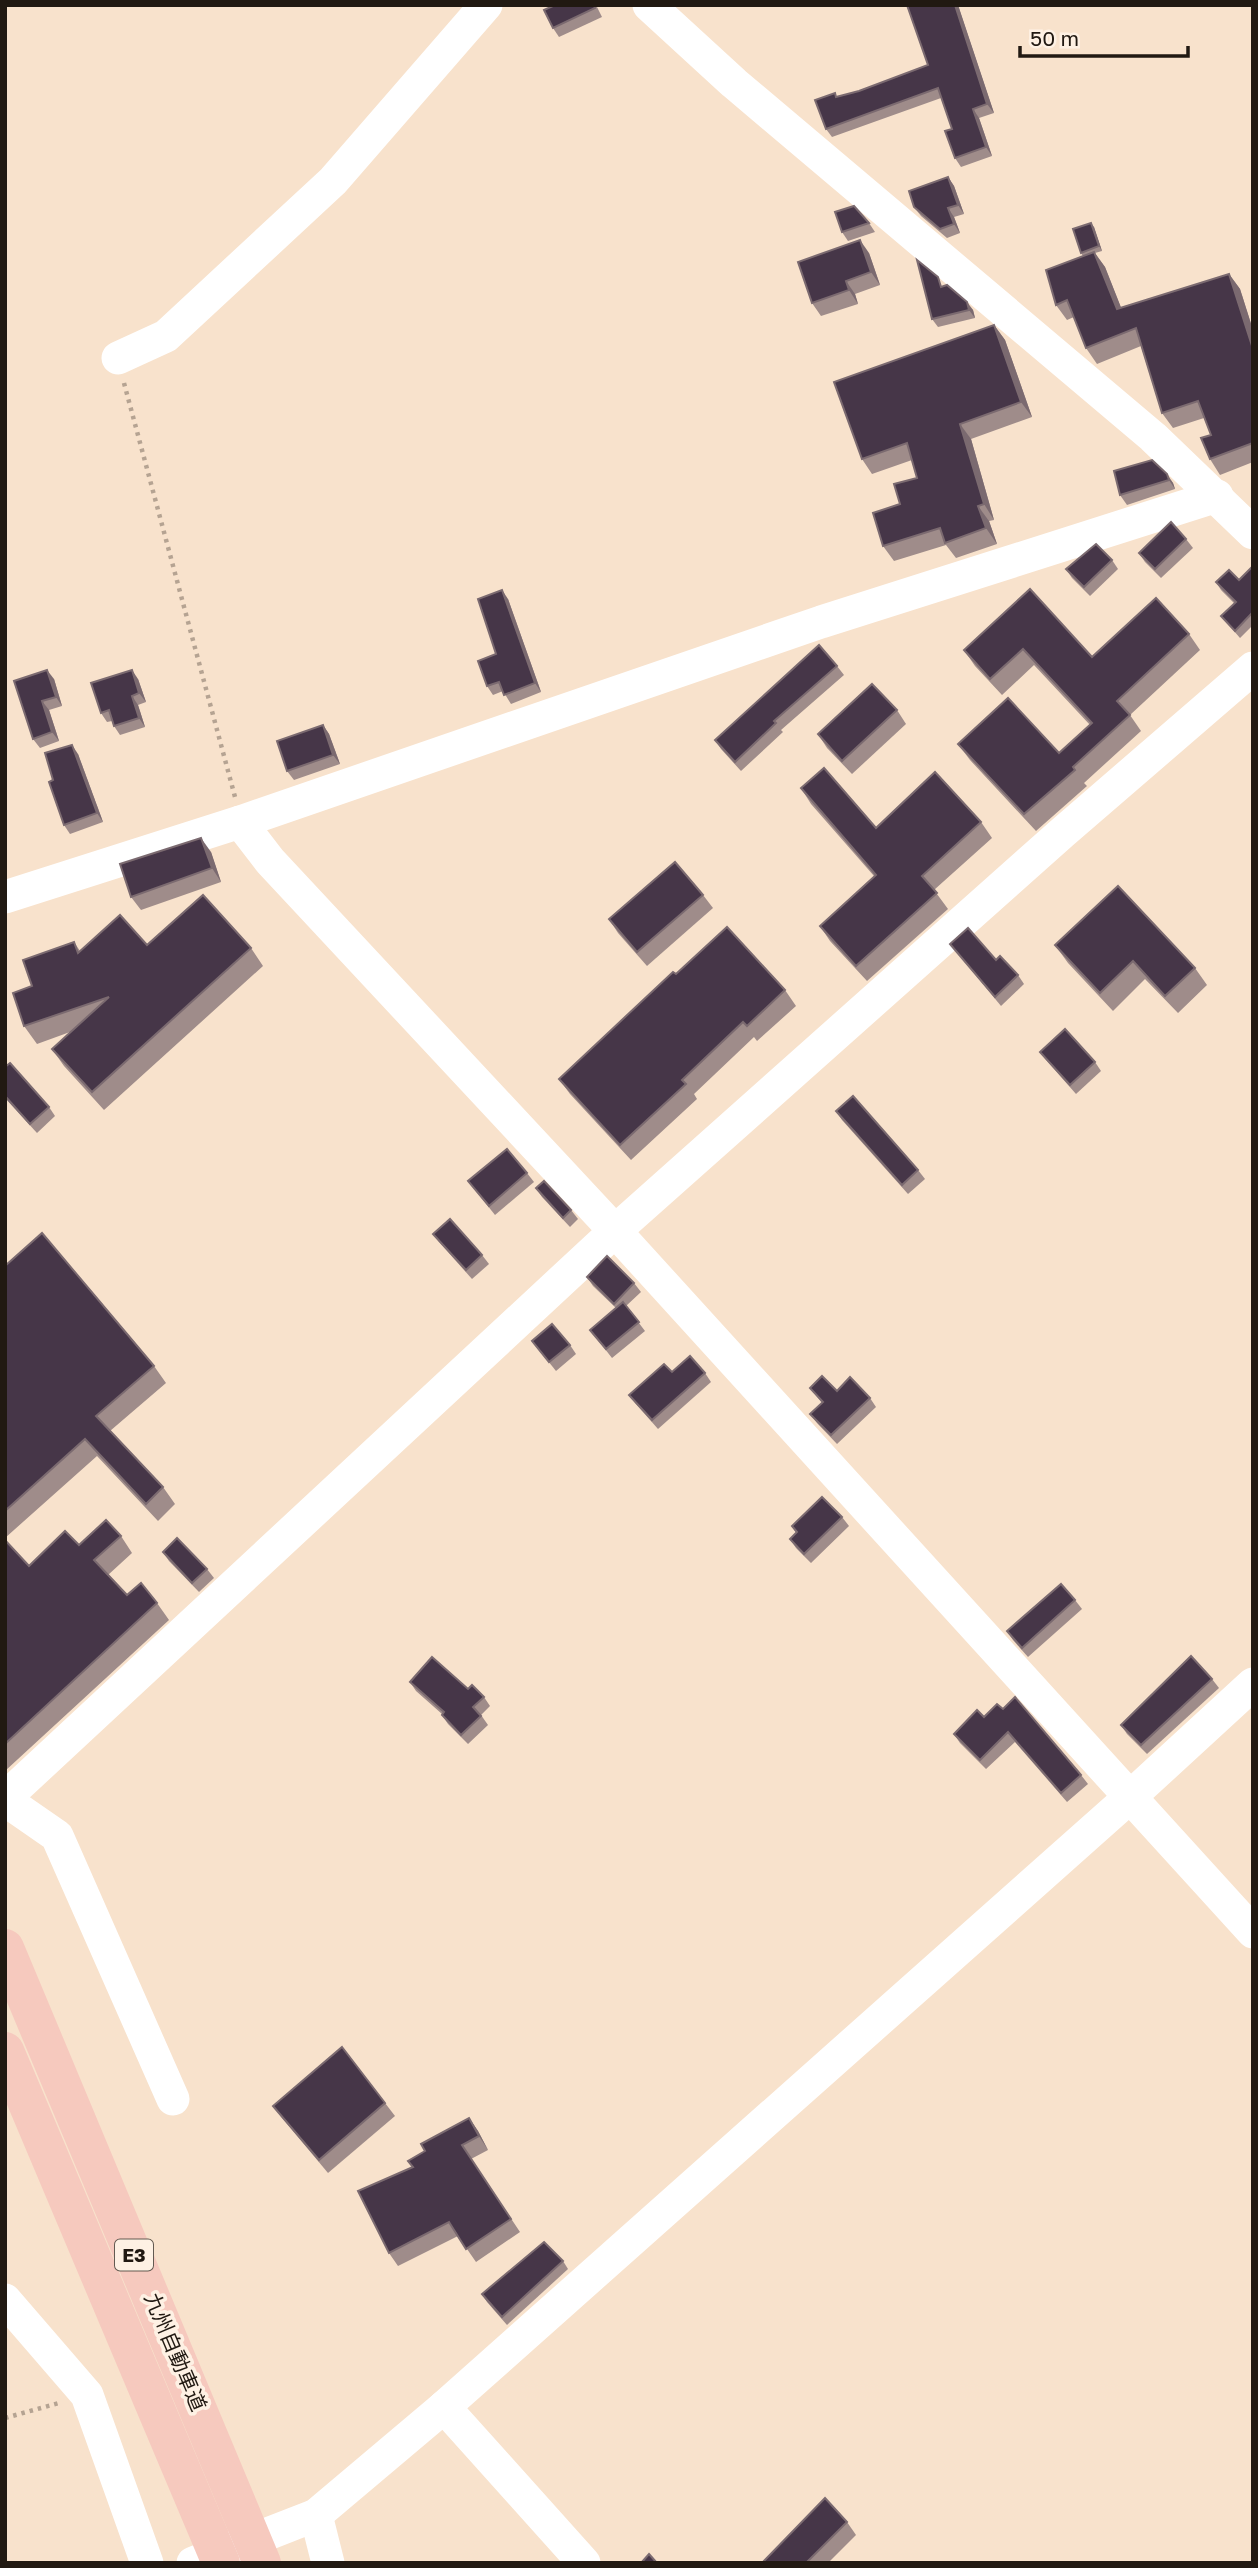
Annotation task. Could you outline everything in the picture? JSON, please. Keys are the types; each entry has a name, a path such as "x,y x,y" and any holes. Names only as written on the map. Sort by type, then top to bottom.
{"highway":[{"name":"九州自動車道","path":"5,1948 262,2563"},
{"name":"九州自動車道","path":"5,2051 221,2563"}],"street":[{"path":"118,358 166,336 333,181 486,5"},
{"path":"649,5 734,83 930,246 1217,496 1253,533"},
{"path":"5,897 240,822 821,622 1217,496"},
{"path":"173,2099 57,1836 5,1799 615,1231 1062,833 1253,668"},
{"path":"240,822 270,860 615,1231 1253,1932"},
{"path":"193,2563 307,2518 444,2407 1130,1797 1253,1684"},
{"path":"5,2300 87,2395 147,2563"},
{"path":"444,2407 584,2563"},
{"path":"307,2518 328,2563"}],"path":[{"path":"118,358 240,822"},
{"path":"5,2418 87,2395"}],"building":[{"path":"555,5 594,5 595,8 553,28 544,10"},
{"path":"907,5 955,5 987,104 973,109 986,147 955,158 945,131 952,129 938,88 826,129 815,100 835,93 836,97 859,91 928,65"},
{"path":"948,177 958,205 948,208 954,224 940,229 914,207 909,191"},
{"path":"854,206 869,223 842,232 835,212"},
{"path":"1091,223 1099,246 1081,253 1073,229"},
{"path":"860,240 871,272 846,281 849,290 812,303 798,262"},
{"path":"1094,252 1117,309 1229,274 1253,349 1253,443 1210,459 1201,438 1211,435 1198,401 1162,413 1136,328 1086,348 1067,300 1056,305 1046,270"},
{"path":"917,260 938,277 941,287 947,285 967,302 969,310 932,319"},
{"path":"994,325 1021,402 960,424 984,504 978,506 986,528 945,543 940,528 883,546 873,513 900,504 894,484 917,478 907,443 862,459 834,382"},
{"path":"1152,460 1167,474 1169,480 1120,495 1114,471"},
{"path":"1171,522 1186,539 1155,569 1139,553"},
{"path":"1096,544 1112,560 1084,587 1066,569"},
{"path":"1253,566 1253,612 1235,631 1221,616 1236,602 1216,582 1229,570 1239,580"},
{"path":"1030,589 1092,657 1156,598 1189,634 1117,701 1130,715 1073,767 1075,770 1024,814 958,744 1008,698 1059,753 1092,723 1023,649 990,679 964,650"},
{"path":"502,590 535,683 504,695 499,682 487,686 478,661 496,654 478,599"},
{"path":"819,645 837,666 774,721 776,723 735,762 715,740"},
{"path":"47,670 56,697 42,701 52,732 33,739 14,681"},
{"path":"132,670 139,693 132,696 139,718 114,726 109,710 101,713 91,683"},
{"path":"872,684 897,710 842,761 818,734"},
{"path":"323,725 333,755 287,771 277,741"},
{"path":"72,745 97,813 64,825 49,782 53,780 45,753"},
{"path":"824,768 876,828 935,772 981,822 922,876 937,893 856,966 820,926 876,875 801,788"},
{"path":"201,838 212,868 131,897 120,864"},
{"path":"675,862 703,895 637,952 609,919"},
{"path":"1118,886 1195,968 1165,996 1133,961 1100,993 1055,945"},
{"path":"203,895 251,948 92,1092 52,1049 109,997 24,1026 13,993 32,986 23,960 74,942 78,953 120,915 147,945"},
{"path":"727,927 785,990 747,1026 743,1022 682,1080 686,1084 620,1145 559,1079 673,972 676,974"},
{"path":"968,928 996,960 1000,956 1018,975 995,997 950,944"},
{"path":"1065,1029 1095,1062 1070,1085 1040,1052"},
{"path":"10,1063 49,1107 30,1124 5,1096 5,1067"},
{"path":"853,1096 918,1170 902,1185 836,1111"},
{"path":"507,1149 527,1173 489,1206 468,1181"},
{"path":"544,1181 571,1210 563,1218 536,1188"},
{"path":"450,1219 482,1255 466,1270 433,1234"},
{"path":"42,1233 154,1366 96,1416 163,1487 146,1504 85,1439 5,1511 5,1266"},
{"path":"607,1256 634,1283 614,1304 587,1277"},
{"path":"623,1302 639,1322 606,1349 590,1330"},
{"path":"552,1324 570,1345 549,1362 532,1341"},
{"path":"690,1356 705,1373 652,1420 629,1395 664,1364 672,1372"},
{"path":"822,1376 837,1391 850,1377 870,1398 831,1435 810,1414 823,1402 810,1388"},
{"path":"822,1497 842,1517 804,1554 790,1539 797,1532 792,1526"},
{"path":"106,1520 121,1536 94,1560 127,1595 141,1583 157,1603 5,1744 5,1540 29,1566 65,1531 79,1545"},
{"path":"177,1538 207,1569 192,1583 163,1552"},
{"path":"1061,1584 1075,1600 1022,1648 1007,1631"},
{"path":"1191,1656 1212,1679 1141,1745 1121,1725"},
{"path":"432,1657 468,1689 472,1685 484,1697 473,1707 481,1716 461,1735 442,1715 444,1712 410,1682"},
{"path":"1015,1697 1081,1775 1061,1793 1008,1732 980,1760 954,1734 977,1710 984,1717 997,1704 1003,1709"},
{"path":"342,2047 385,2103 319,2160 273,2106"},
{"path":"469,2118 479,2136 462,2145 511,2219 466,2249 449,2222 389,2253 358,2191 413,2167 408,2161 425,2151 421,2144"},
{"path":"544,2242 563,2261 502,2317 482,2294"},
{"path":"825,2498 847,2522 806,2563 762,2563"},
{"path":"649,2554 657,2563 641,2563"}]}
